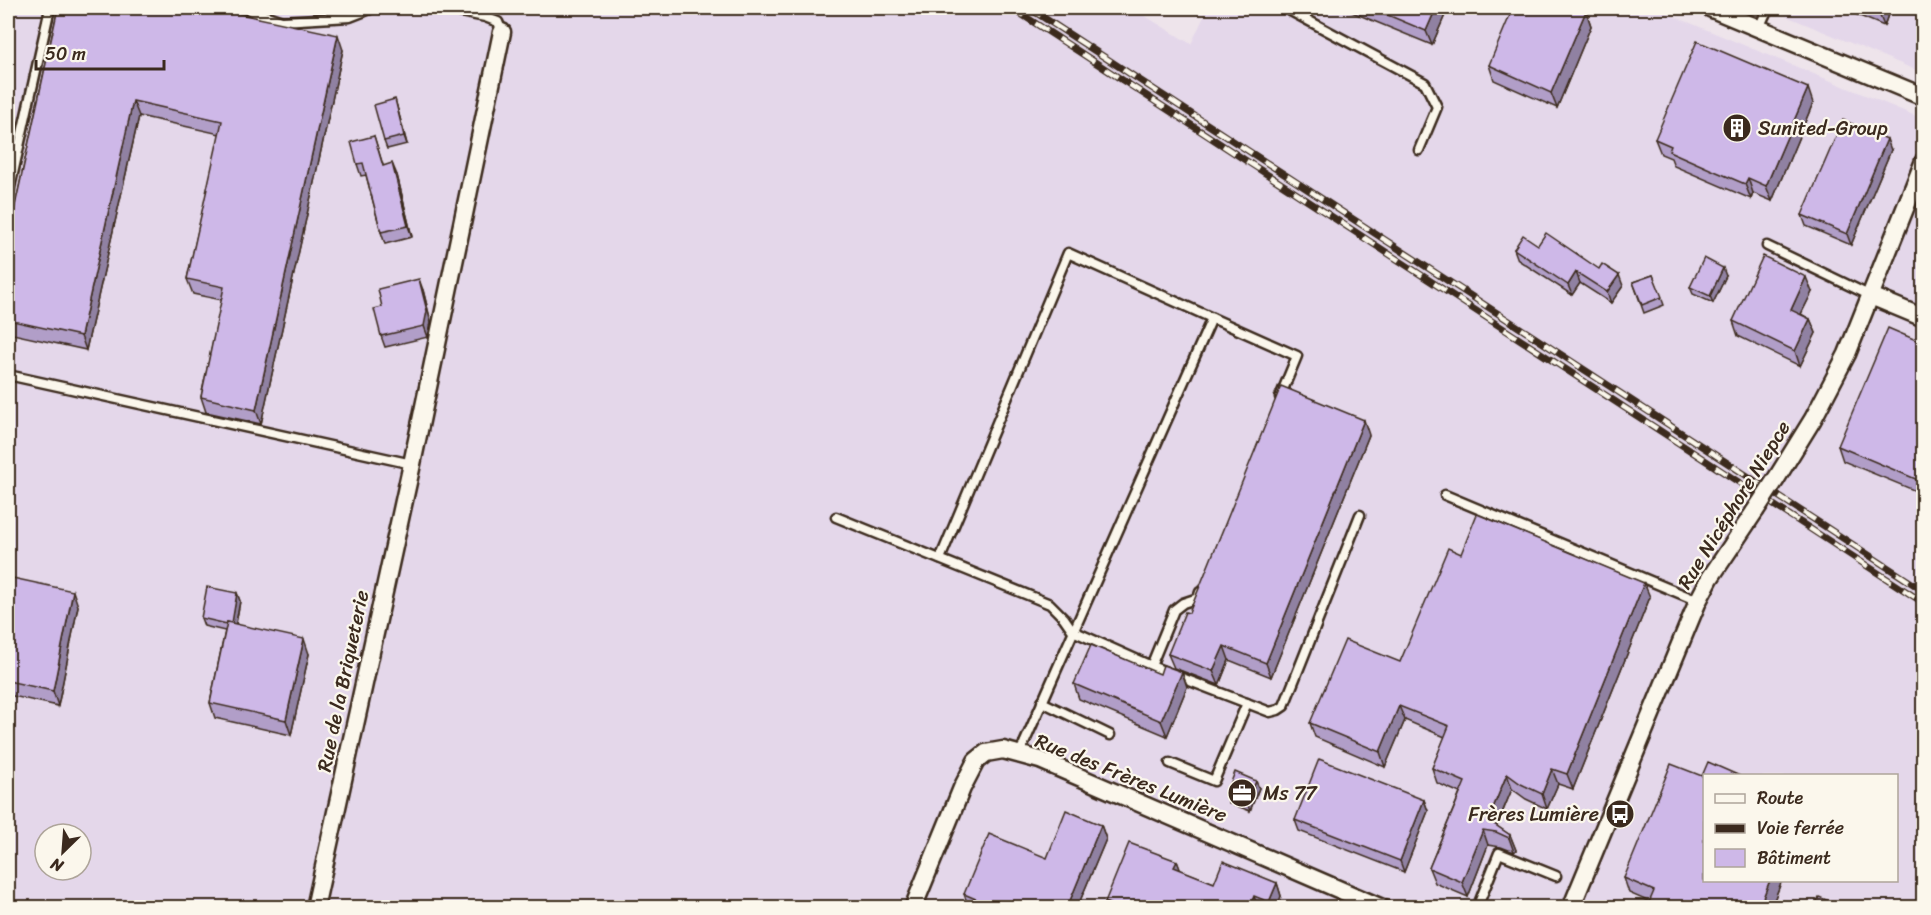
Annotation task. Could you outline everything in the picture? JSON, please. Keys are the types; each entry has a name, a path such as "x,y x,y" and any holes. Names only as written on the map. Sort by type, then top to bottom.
{"street":[{"path":"1710,8 1923,97"},
{"name":"Rue de la Briqueterie","path":"315,908 412,464 502,32"},
{"name":"Rue Nicéphore Niepce","path":"1571,908 1698,601 1710,578 1813,419 1847,354 1923,161"},
{"path":"1871,296 1923,318"},
{"name":"Rue des Frères Lumière","path":"913,908 976,761 986,753 1003,750 1040,760 1382,908"}],"lane":[{"path":"8,196 50,8"},
{"path":"248,8 282,21 350,17 373,8"},
{"path":"440,8 485,17 498,22 502,32"},
{"path":"1286,8 1425,83 1437,107 1419,150"},
{"path":"1760,28 1768,8"},
{"path":"1767,246 1871,296"},
{"path":"940,559 1068,253 1297,356 1274,411"},
{"path":"1019,754 1212,318"},
{"path":"8,375 412,464"},
{"path":"1445,495 1698,601"},
{"path":"836,517 1050,604 1064,618 1073,632 1151,666 1270,712 1284,706 1360,515"},
{"path":"1151,666 1174,610 1183,603 1197,598 1202,586"},
{"path":"1042,702 1110,735"},
{"path":"1170,763 1214,781 1247,703"},
{"path":"1477,908 1499,853 1557,876"}],"shaded area":[{"path":"8,8 1132,8 1191,44 1208,8 1654,8 1923,119 1923,907 8,907"},
{"path":"1767,8 1923,8 1923,73"}],"building":[{"path":"58,8 212,8 338,35 256,410 201,397 224,287 187,279 222,121 133,101 81,336 8,320 8,238"},
{"path":"1371,8 1436,8 1426,31"},
{"path":"1513,8 1578,8 1586,11 1551,93 1489,65"},
{"name":"Sunited-Group","path":"1697,41 1808,88 1766,186 1748,178 1745,184 1669,151 1671,146 1655,139"},
{"path":"395,99 404,136 384,141 374,105"},
{"path":"1843,120 1887,139 1847,234 1802,215"},
{"path":"374,136 383,166 392,163 408,226 381,232 363,163 357,164 351,142"},
{"path":"1546,233 1599,269 1602,264 1619,275 1607,292 1576,272 1568,285 1514,249 1523,235 1538,245"},
{"path":"1763,256 1806,277 1791,310 1810,319 1795,351 1733,321"},
{"path":"1704,258 1723,268 1710,296 1690,287"},
{"path":"1653,275 1662,297 1642,305 1633,282"},
{"path":"419,279 427,311 424,326 381,336 374,309 382,307 378,289"},
{"path":"1888,328 1923,343 1923,467 1918,480 1838,446"},
{"path":"1281,386 1364,420 1266,663 1224,646 1213,671 1168,654 1185,612 1189,613"},
{"path":"1477,514 1644,583 1567,774 1552,769 1542,794 1507,774 1488,820 1510,835 1509,838 1496,832 1483,830 1462,882 1429,868 1465,782 1432,768 1449,726 1399,706 1380,752 1310,723 1345,640 1400,662 1448,548 1461,554"},
{"path":"8,577 73,591 53,691 8,681"},
{"path":"207,587 237,593 232,623 201,618"},
{"path":"227,622 304,639 286,720 210,703"},
{"path":"1091,645 1160,674 1163,665 1182,672 1161,721 1074,684"},
{"path":"1319,759 1424,800 1400,861 1295,820"},
{"path":"1708,762 1735,774 1703,774 1703,882 1769,882 1759,908 1654,908 1648,905 1654,891 1624,878 1671,764 1702,776"},
{"path":"1235,772 1256,781 1247,803 1226,795"},
{"path":"1066,810 1101,825 1067,908 997,908 964,894 989,834 1047,858"},
{"path":"1129,843 1177,861 1174,867 1214,883 1223,861 1277,883 1269,902 1254,896 1249,908 1118,908 1105,902"},
{"path":"1819,897 1845,908 1814,908"}],"railway":[{"path":"1012,8 1924,603"},
{"path":"1029,8 1924,591"}],"place":[{"name":"Sunited-Group","path":"1737,128"},
{"name":"Ms 77","path":"1242,793"},
{"name":"Frères Lumière","path":"1620,814"}]}
